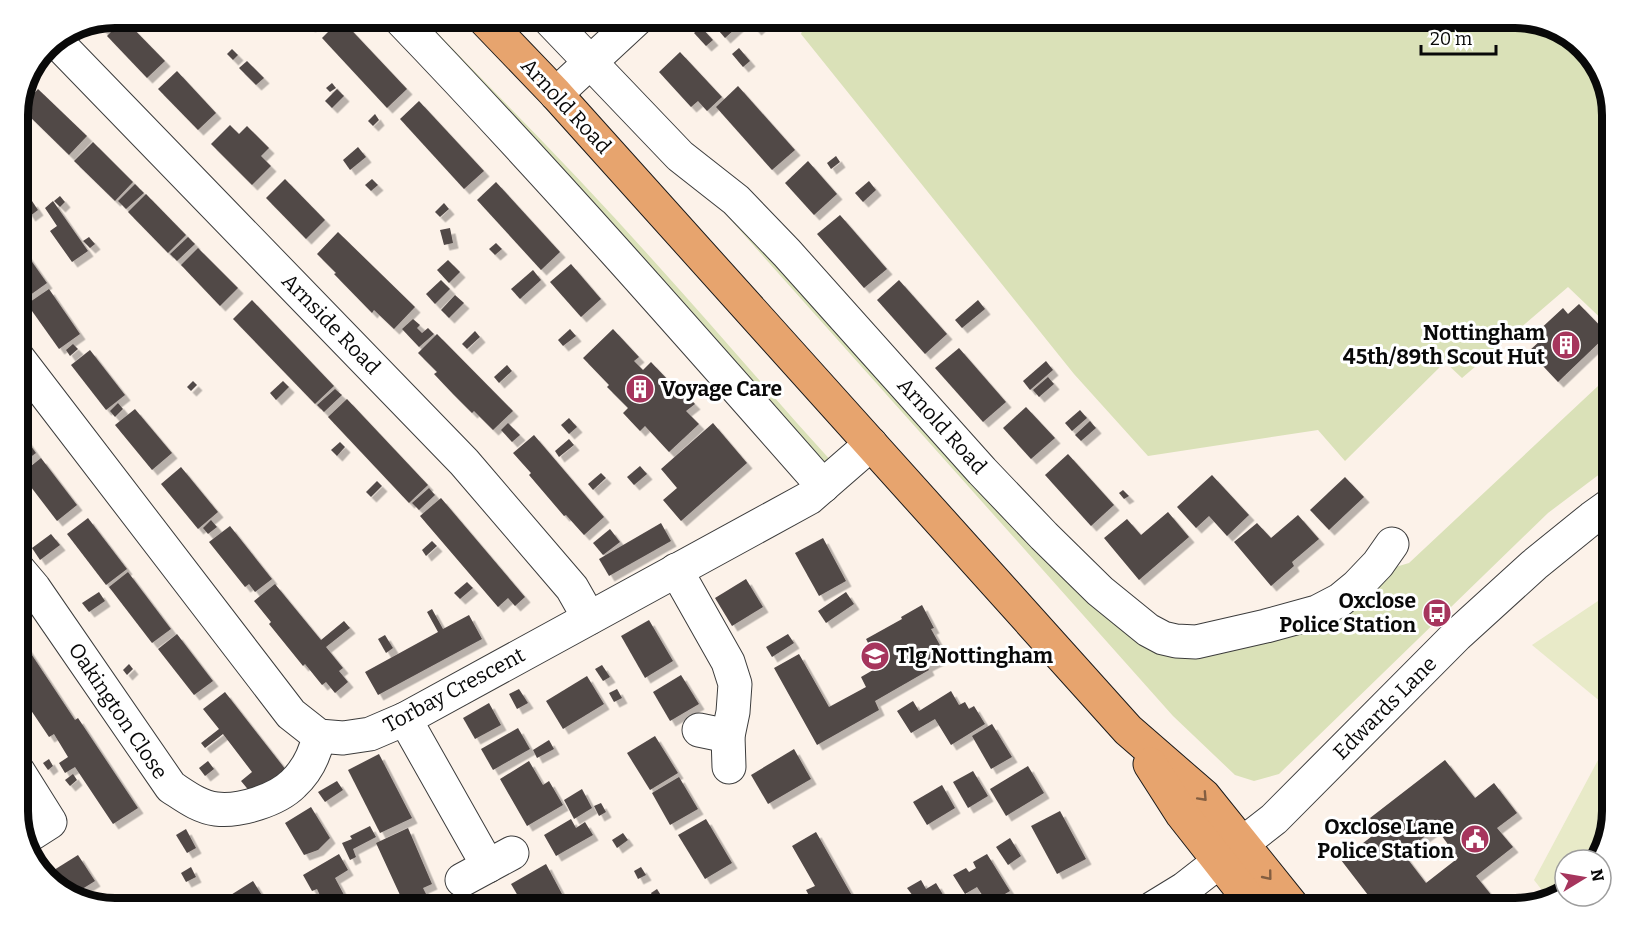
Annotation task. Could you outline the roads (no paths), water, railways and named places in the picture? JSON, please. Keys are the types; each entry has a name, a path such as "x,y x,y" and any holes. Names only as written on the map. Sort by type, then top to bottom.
{"main road":[{"name":"Arnold Road","path":"493,28 556,94 1128,730 1182,813 1231,853"},
{"path":"1231,853 1251,898"},
{"path":"1231,853 1283,898"}],"street":[{"path":"409,28 641,279 823,486"},
{"name":"Arnold Road","path":"558,28 680,156 736,200 787,253 982,471 1044,536 1100,591 1148,630 1163,638 1196,642 1317,612 1340,600 1358,586 1392,544"},
{"path":"556,94 627,28"},
{"name":"Arnside Road","path":"62,47 464,462 572,588 590,618"},
{"path":"29,372 291,714 320,736"},
{"name":"Torbay Crescent","path":"320,736 344,738 370,734 405,719 809,498 871,444"},
{"name":"Edwards Lane","path":"1169,898 1274,819 1457,635 1534,565 1602,511"},
{"path":"676,570 728,662 735,684 734,712 719,744"},
{"name":"Oakington Close","path":"29,593 171,787 193,802 215,809 238,809 263,802 292,785 308,766 320,736"},
{"path":"405,719 488,866"},
{"path":"29,789 50,822 32,834"}],"place":[{"name":"Nottingham 45th/89th Scout Hut","path":"1566,345"},
{"name":"Voyage Care","path":"640,389"},
{"name":"Oxclose Police Station","path":"1437,613"},
{"name":"Tlg Nottingham","path":"875,656"},
{"name":"Oxclose Lane Police Station","path":"1475,839"}]}
